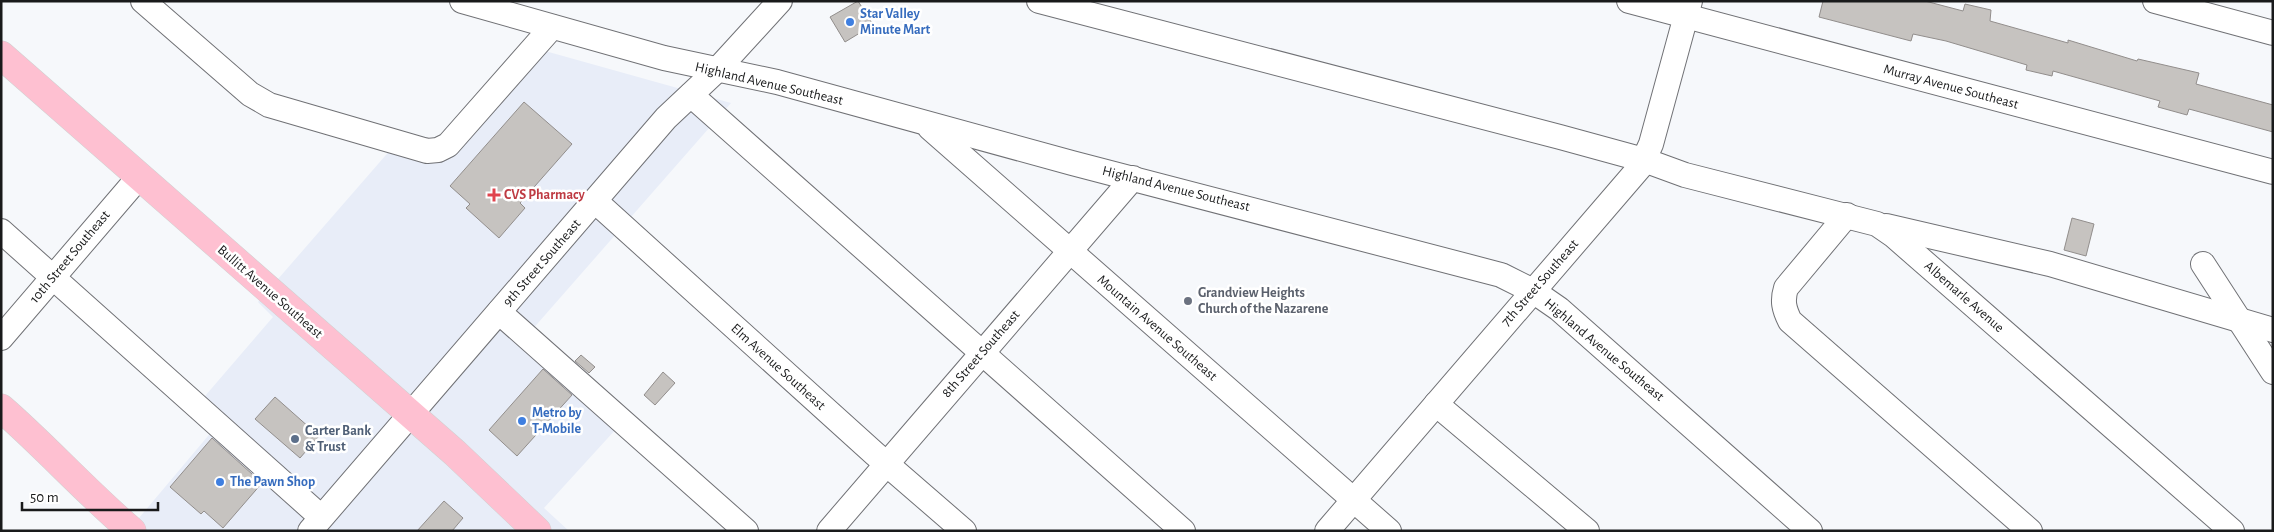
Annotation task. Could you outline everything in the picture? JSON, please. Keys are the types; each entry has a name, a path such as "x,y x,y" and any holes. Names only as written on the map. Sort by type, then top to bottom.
{"main road":[{"name":"Bullitt Avenue Southeast","path":"1,55 410,415 537,531"},
{"path":"1,408 45,446 119,527"}],"street":[{"path":"143,1 250,94 269,105 426,150 438,150 448,145 552,27"},
{"name":"Highland Avenue Southeast","path":"462,1 716,71 776,82 926,124 1501,274 1533,291 1559,309 1810,531"},
{"name":"9th Street Southeast","path":"316,524 666,118 716,71 780,1"},
{"name":"Albemarle Avenue","path":"1039,1 1644,160 1685,175 1877,224 1893,235 2232,531"},
{"name":"Murray Avenue Southeast","path":"1629,1 1688,9 2273,172"},
{"path":"2155,1 2273,32"},
{"name":"7th Street Southeast","path":"1327,531 1644,160 1688,9"},
{"path":"691,95 1183,531"},
{"name":"Mountain Avenue Southeast","path":"926,124 1389,531"},
{"name":"10th Street Southeast","path":"1,338 139,177"},
{"name":"8th Street Southeast","path":"828,531 1133,178"},
{"name":"Elm Avenue Southeast","path":"595,201 964,531"},
{"path":"1847,215 1786,288 1783,300 1785,311 1790,321 2030,531"},
{"path":"1877,224 2050,264 2238,318 2273,330"},
{"path":"1,232 53,277 316,524"},
{"path":"2203,264 2273,372"},
{"path":"499,312 746,531"},
{"path":"1436,404 1587,531"}],"shaded area":[{"path":"538,49 731,103 531,331 627,417 544,508 569,531 128,531 213,430 193,410 273,317 258,302 392,148 426,157"}],"building":[{"path":"858,1 873,25 845,42 830,17"},
{"path":"1823,1 1925,1 1963,11 1965,4 1991,10 1990,21 2068,43 2068,40 2137,61 2138,59 2199,73 2196,84 2273,105 2273,132 2189,109 2187,115 2158,107 2160,101 2053,71 2052,76 2026,70 2027,65 1946,41 1913,34 1911,41 1819,17"},
{"path":"524,102 572,144 520,203 525,208 499,238 466,208 470,204 450,186"},
{"path":"2072,218 2094,224 2086,256 2064,250"},
{"path":"581,355 595,367 589,373 575,361"},
{"path":"543,369 572,395 517,456 489,430"},
{"path":"663,372 675,383 655,405 644,395"},
{"path":"275,397 319,436 300,458 255,419"},
{"path":"212,438 262,483 223,528 204,511 201,514 170,487"},
{"path":"444,501 463,518 452,531 417,531"}],"place":[{"name":"Star Valley Minute Mart","path":"850,22"},
{"name":"CVS Pharmacy","path":"494,195"},
{"name":"Grandview Heights Church of the Nazarene","path":"1188,301"},
{"name":"Metro by T-Mobile","path":"522,421"},
{"name":"Carter Bank & Trust","path":"295,439"},
{"name":"The Pawn Shop","path":"220,482"}]}
